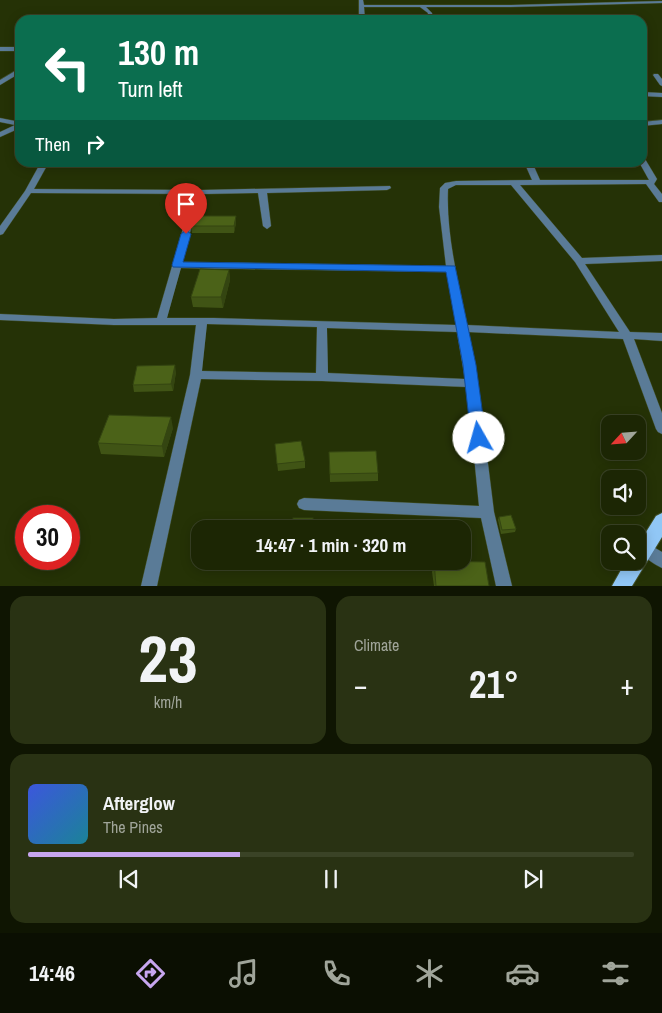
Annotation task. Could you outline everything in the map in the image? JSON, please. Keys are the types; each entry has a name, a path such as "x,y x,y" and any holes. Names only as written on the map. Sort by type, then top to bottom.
{"main road":[{"path":"646,546 662,521"},
{"path":"621,586 631,570"}],"street":[{"path":"444,0 446,6"},
{"path":"590,0 595,4"},
{"path":"361,3 446,6 659,2"},
{"path":"421,6 430,15"},
{"path":"0,49 15,49"},
{"path":"0,83 15,73"},
{"path":"656,75 662,84"},
{"path":"647,94 662,95"},
{"path":"0,120 15,123"},
{"path":"647,124 662,122"},
{"path":"0,135 15,127"},
{"path":"0,232 29,191 42,167"},
{"path":"530,167 536,181"},
{"path":"645,167 655,181 662,200"},
{"path":"504,586 488,512 472,383 451,269 443,207 444,188 456,183 655,181"},
{"path":"513,182 579,260 627,336 662,429"},
{"path":"29,191 201,192 387,188"},
{"path":"262,190 267,226"},
{"path":"161,322 190,218 201,192"},
{"path":"579,260 662,258"},
{"path":"177,265 451,269"},
{"path":"0,318 114,322 322,324 662,337"},
{"path":"149,586 196,375 202,322"},
{"path":"322,324 322,377"},
{"path":"196,375 322,377 472,383"},
{"path":"304,504 488,512"},
{"path":"646,557 662,561"}],"building":[{"path":"194,216 236,216 234,226 191,226"},
{"path":"200,269 229,270 221,297 191,297"},
{"path":"175,365 171,384 133,385 137,366"},
{"path":"109,415 171,417 162,446 98,443"},
{"path":"301,441 305,461 277,464 275,444"},
{"path":"376,451 378,473 330,474 329,452"},
{"path":"511,515 516,529 502,530 499,517"},
{"path":"293,518 313,518 313,520 293,520"},
{"path":"471,562 485,562 489,586 436,586 435,570 471,570"}],"route":[{"path":"186,234 177,265 451,269 472,383 479,438"}]}
